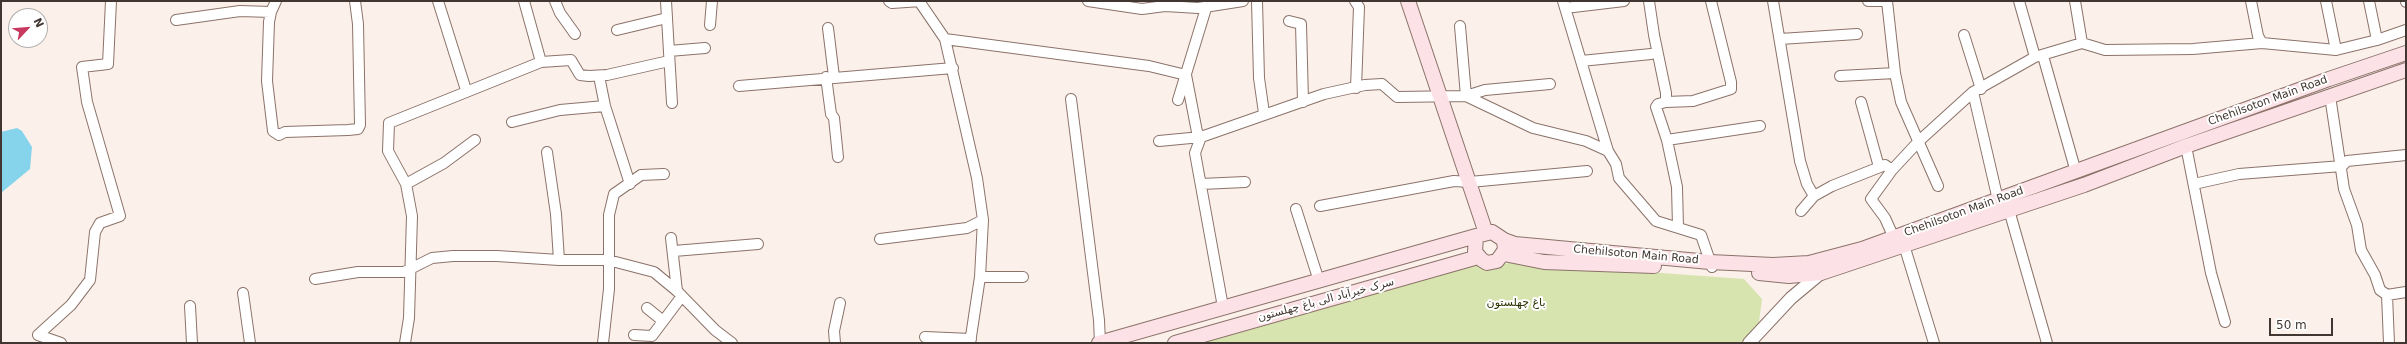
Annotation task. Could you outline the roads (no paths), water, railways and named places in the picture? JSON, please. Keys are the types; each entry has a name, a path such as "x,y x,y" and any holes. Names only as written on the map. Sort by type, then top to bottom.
{"main road":[{"path":"1099,343 1481,234 1497,234 1504,247 1497,262 1492,263 1478,257 1475,247 1481,234 1470,182 1408,1"},
{"name":"Chehilsoton Main Road","path":"1504,247 1515,244 1789,276 1821,273 1998,200 2329,79 2406,53"},
{"name":"Chehilsoton Main Road","path":"1711,266 1809,263 1899,241 2009,210 2084,185 2186,146 2406,70"},
{"name":"سرک خیرآباد الی باغ چهلستون","path":"1175,343 1478,257"}],"street":[{"path":"61,343 38,335 71,305 90,280 95,232 100,223 120,216 88,102 82,67 108,64 111,1"},
{"path":"276,1 270,12 267,81 273,131 279,135 285,132 358,129 360,125 358,24 355,1"},
{"path":"438,1 466,90"},
{"path":"524,1 541,62"},
{"path":"555,1 560,13 575,34"},
{"path":"666,1 672,102"},
{"path":"710,25 712,1"},
{"path":"889,1 892,3 920,1 945,39 953,68 977,178 982,220 980,277 971,341 925,337"},
{"path":"1088,1 1142,9 1243,1"},
{"path":"1257,1 1259,78 1264,113"},
{"path":"1355,1 1359,6 1356,88"},
{"path":"1624,1 1564,4 1608,151 1616,164 1619,178 1656,221 1701,235 1711,266"},
{"path":"1649,1 1654,35 1666,93 1666,102"},
{"path":"1678,227 1677,187 1667,140 1656,107 1658,104 1666,102 1693,101 1730,89 1731,82 1711,1"},
{"path":"1773,1 1800,161 1806,184 1814,196"},
{"path":"1868,1 1887,1 1895,73 1901,102 1938,186"},
{"path":"2019,1 2039,57 2076,172"},
{"path":"2075,1 2082,43"},
{"path":"2251,1 2258,36 2262,43"},
{"path":"2326,1 2336,50"},
{"path":"2369,1 2377,40"},
{"path":"1178,100 1186,75 1200,5"},
{"path":"176,20 240,11 270,12"},
{"path":"617,30 667,18"},
{"path":"1289,21 1301,24 1303,102"},
{"path":"1460,26 1466,96"},
{"path":"828,28 831,114 834,118 838,157"},
{"path":"1934,343 1899,241 1871,199 1892,170 1918,141 1977,91 2039,57 2082,43 2104,50 2193,49 2262,43 2336,50 2377,40 2406,30"},
{"path":"1780,38 1857,34"},
{"path":"1964,35 1977,91 1998,200"},
{"path":"945,39 1149,66 1186,75"},
{"path":"405,343 409,318 412,216 406,184 388,151 389,123 466,90 541,62 571,60 580,75 599,76 669,56 705,48"},
{"path":"1581,61 1651,54"},
{"path":"739,86 830,77 953,68"},
{"path":"1840,76 1895,73"},
{"path":"1186,75 1197,132 1201,137"},
{"path":"599,76 605,106 630,184"},
{"path":"1160,141 1201,137 1264,113 1303,102 1324,94 1365,85 1382,84 1397,97 1466,96 1485,90 1550,84"},
{"path":"1466,96 1533,128 1586,140 1608,151"},
{"path":"2330,96 2342,166 2344,189 2357,225 2361,250 2375,275 2380,290 2387,295 2406,292"},
{"path":"1071,99 1100,320 1099,343"},
{"path":"1861,102 1879,167"},
{"path":"512,122 560,110 605,106"},
{"path":"1667,140 1760,126"},
{"path":"1201,137 1195,153 1223,307"},
{"path":"406,184 444,163 474,140"},
{"path":"2186,146 2211,273 2225,322"},
{"path":"547,152 556,214 559,260"},
{"path":"2194,184 2239,174 2342,166 2347,161 2406,155"},
{"path":"1801,211 1814,196 1879,167 1885,165 1892,170"},
{"path":"1320,206 1454,181 1470,182 1587,172"},
{"path":"603,343 609,289 609,215 614,194 646,173 664,174"},
{"path":"1201,184 1245,182"},
{"path":"1296,209 1319,280"},
{"path":"2009,210 2047,343"},
{"path":"880,239 967,228 982,220"},
{"path":"634,334 652,336 663,321 679,293 671,238"},
{"path":"674,251 758,244"},
{"path":"315,279 358,272 404,272 432,258 453,256 497,256 559,260 608,260 654,272 679,293 715,330 732,343"},
{"path":"1755,341 1791,298 1821,273"},
{"path":"1789,276 1792,286 1791,298"},
{"path":"980,277 1023,277"},
{"path":"243,292 250,343"},
{"path":"2387,295 2389,343"},
{"path":"835,343 834,331 840,303"},
{"path":"190,306 192,343"},
{"path":"647,308 663,321"}],"water":[{"path":"17,128 22,131 32,147 30,169 1,193 1,132"}],"park label":[{"name":"باغ چهلستون","path":"1516,303"}]}
